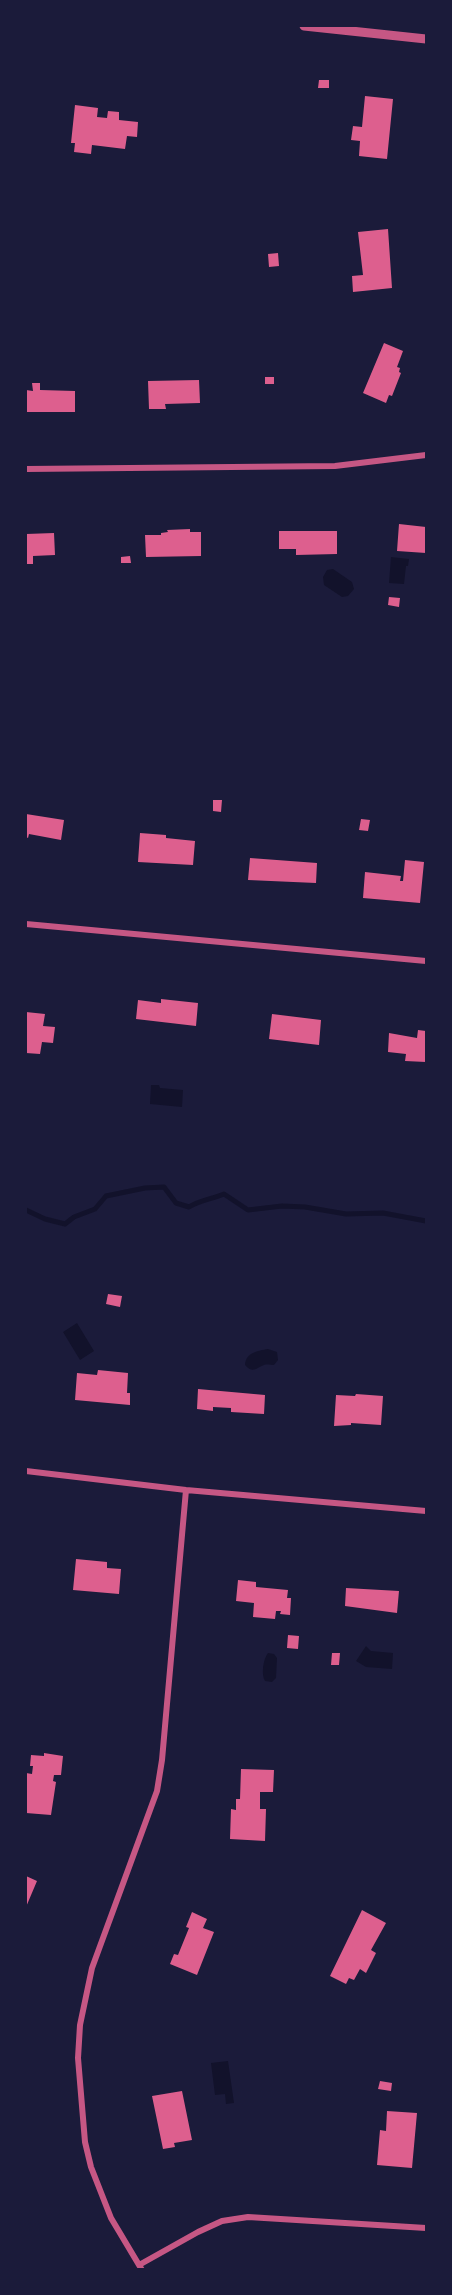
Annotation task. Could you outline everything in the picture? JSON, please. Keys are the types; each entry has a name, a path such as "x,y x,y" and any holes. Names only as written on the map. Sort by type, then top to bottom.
{"street":[{"path":"304,26 426,39"},
{"path":"26,469 335,466 426,455"},
{"path":"26,924 426,961"},
{"path":"26,1471 186,1490 426,1511"},
{"path":"186,1490 162,1760 157,1791 93,1968 80,2025 78,2058 85,2142 91,2167 111,2218 141,2267 198,2232 222,2221 248,2217 426,2228"}],"shaded area":[{"path":"391,557 409,559 404,584 389,583"},
{"path":"333,569 352,582 354,589 348,596 342,597 324,585 323,577 327,570"},
{"path":"151,1085 183,1090 182,1107 150,1104"},
{"path":"77,1323 94,1351 80,1360 63,1332"},
{"path":"268,1349 277,1352 278,1360 274,1365 265,1365 252,1370 245,1365 250,1355"},
{"path":"366,1646 371,1651 393,1653 392,1669 366,1667 356,1661"},
{"path":"268,1653 274,1654 277,1658 276,1678 272,1682 265,1681 263,1675"},
{"path":"228,2061 234,2103 226,2104 225,2094 215,2095 211,2063"}],"building":[{"path":"319,80 329,80 329,88 318,88"},
{"path":"365,96 393,99 387,159 359,156 360,141 351,140 353,126 362,127"},
{"path":"75,105 98,108 97,117 107,118 108,111 119,112 119,120 138,122 137,137 127,136 125,149 92,145 91,154 74,152 75,143 71,143"},
{"path":"388,229 392,288 353,292 352,276 363,275 358,232"},
{"path":"278,253 279,266 269,267 268,254"},
{"path":"384,343 403,351 397,367 400,368 401,373 392,396 389,395 386,403 363,393"},
{"path":"265,377 274,377 274,384 265,384"},
{"path":"199,380 200,403 165,404 166,409 149,409 148,381"},
{"path":"32,383 40,383 40,390 75,391 75,412 26,412 26,390 33,391"},
{"path":"399,524 426,527 426,553 397,551"},
{"path":"190,529 190,532 201,532 201,556 146,557 145,535 161,535 161,533 168,532 167,530"},
{"path":"279,531 337,531 337,554 296,555 296,549 279,549"},
{"path":"54,533 55,555 33,556 33,564 26,564 26,534"},
{"path":"130,556 131,563 121,563 121,557"},
{"path":"389,597 400,598 399,607 388,605"},
{"path":"213,800 222,800 221,812 213,811"},
{"path":"26,814 64,820 61,840 29,834 28,838 26,837"},
{"path":"361,819 370,820 368,831 359,830"},
{"path":"140,833 195,841 193,865 138,862"},
{"path":"250,858 317,863 316,883 248,880"},
{"path":"405,860 424,862 420,903 363,898 365,872 401,876 400,881 403,881"},
{"path":"161,999 198,1003 196,1026 136,1019 138,1000 161,1003"},
{"path":"26,1012 45,1014 43,1026 55,1027 53,1043 42,1042 40,1054 26,1053"},
{"path":"272,1014 321,1020 319,1045 269,1039"},
{"path":"418,1030 426,1031 426,1062 405,1061 406,1054 388,1052 389,1033 417,1038"},
{"path":"108,1294 122,1296 120,1307 106,1304"},
{"path":"98,1370 128,1373 127,1393 130,1393 130,1405 75,1400 77,1373 97,1375"},
{"path":"198,1389 265,1395 264,1414 231,1412 231,1408 213,1407 213,1411 197,1409"},
{"path":"356,1394 383,1396 381,1425 351,1423 351,1425 334,1426 336,1395 355,1396"},
{"path":"76,1559 107,1562 107,1568 121,1569 119,1594 73,1590"},
{"path":"238,1580 256,1582 256,1587 288,1590 287,1598 291,1598 290,1615 276,1611 275,1619 253,1617 254,1603 236,1601"},
{"path":"346,1588 399,1591 397,1613 345,1606"},
{"path":"288,1635 299,1636 298,1649 287,1648"},
{"path":"332,1653 340,1653 339,1665 331,1665"},
{"path":"44,1753 63,1756 61,1775 54,1775 53,1781 56,1782 51,1815 26,1813 26,1773 32,1774 31,1755 44,1756"},
{"path":"241,1769 274,1770 273,1792 260,1792 260,1809 266,1809 265,1841 230,1839 231,1809 236,1810 236,1799 240,1799"},
{"path":"26,1876 37,1881 26,1907"},
{"path":"362,1910 386,1923 371,1950 376,1953 366,1973 360,1969 354,1980 349,1978 346,1984 330,1976"},
{"path":"192,1912 207,1919 203,1928 214,1932 197,1975 170,1964 174,1954 178,1955 189,1928 186,1927"},
{"path":"380,2081 392,2083 391,2091 378,2089"},
{"path":"182,2091 192,2140 174,2143 175,2147 163,2149 152,2096"},
{"path":"387,2111 417,2113 412,2168 377,2165 380,2130 386,2131"}],"waterway":[{"path":"26,1210 45,1219 65,1224 74,1217 95,1209 106,1196 145,1188 164,1187 176,1203 189,1207 224,1194 248,1210 282,1206 305,1207 346,1214 383,1213 426,1221"}]}
